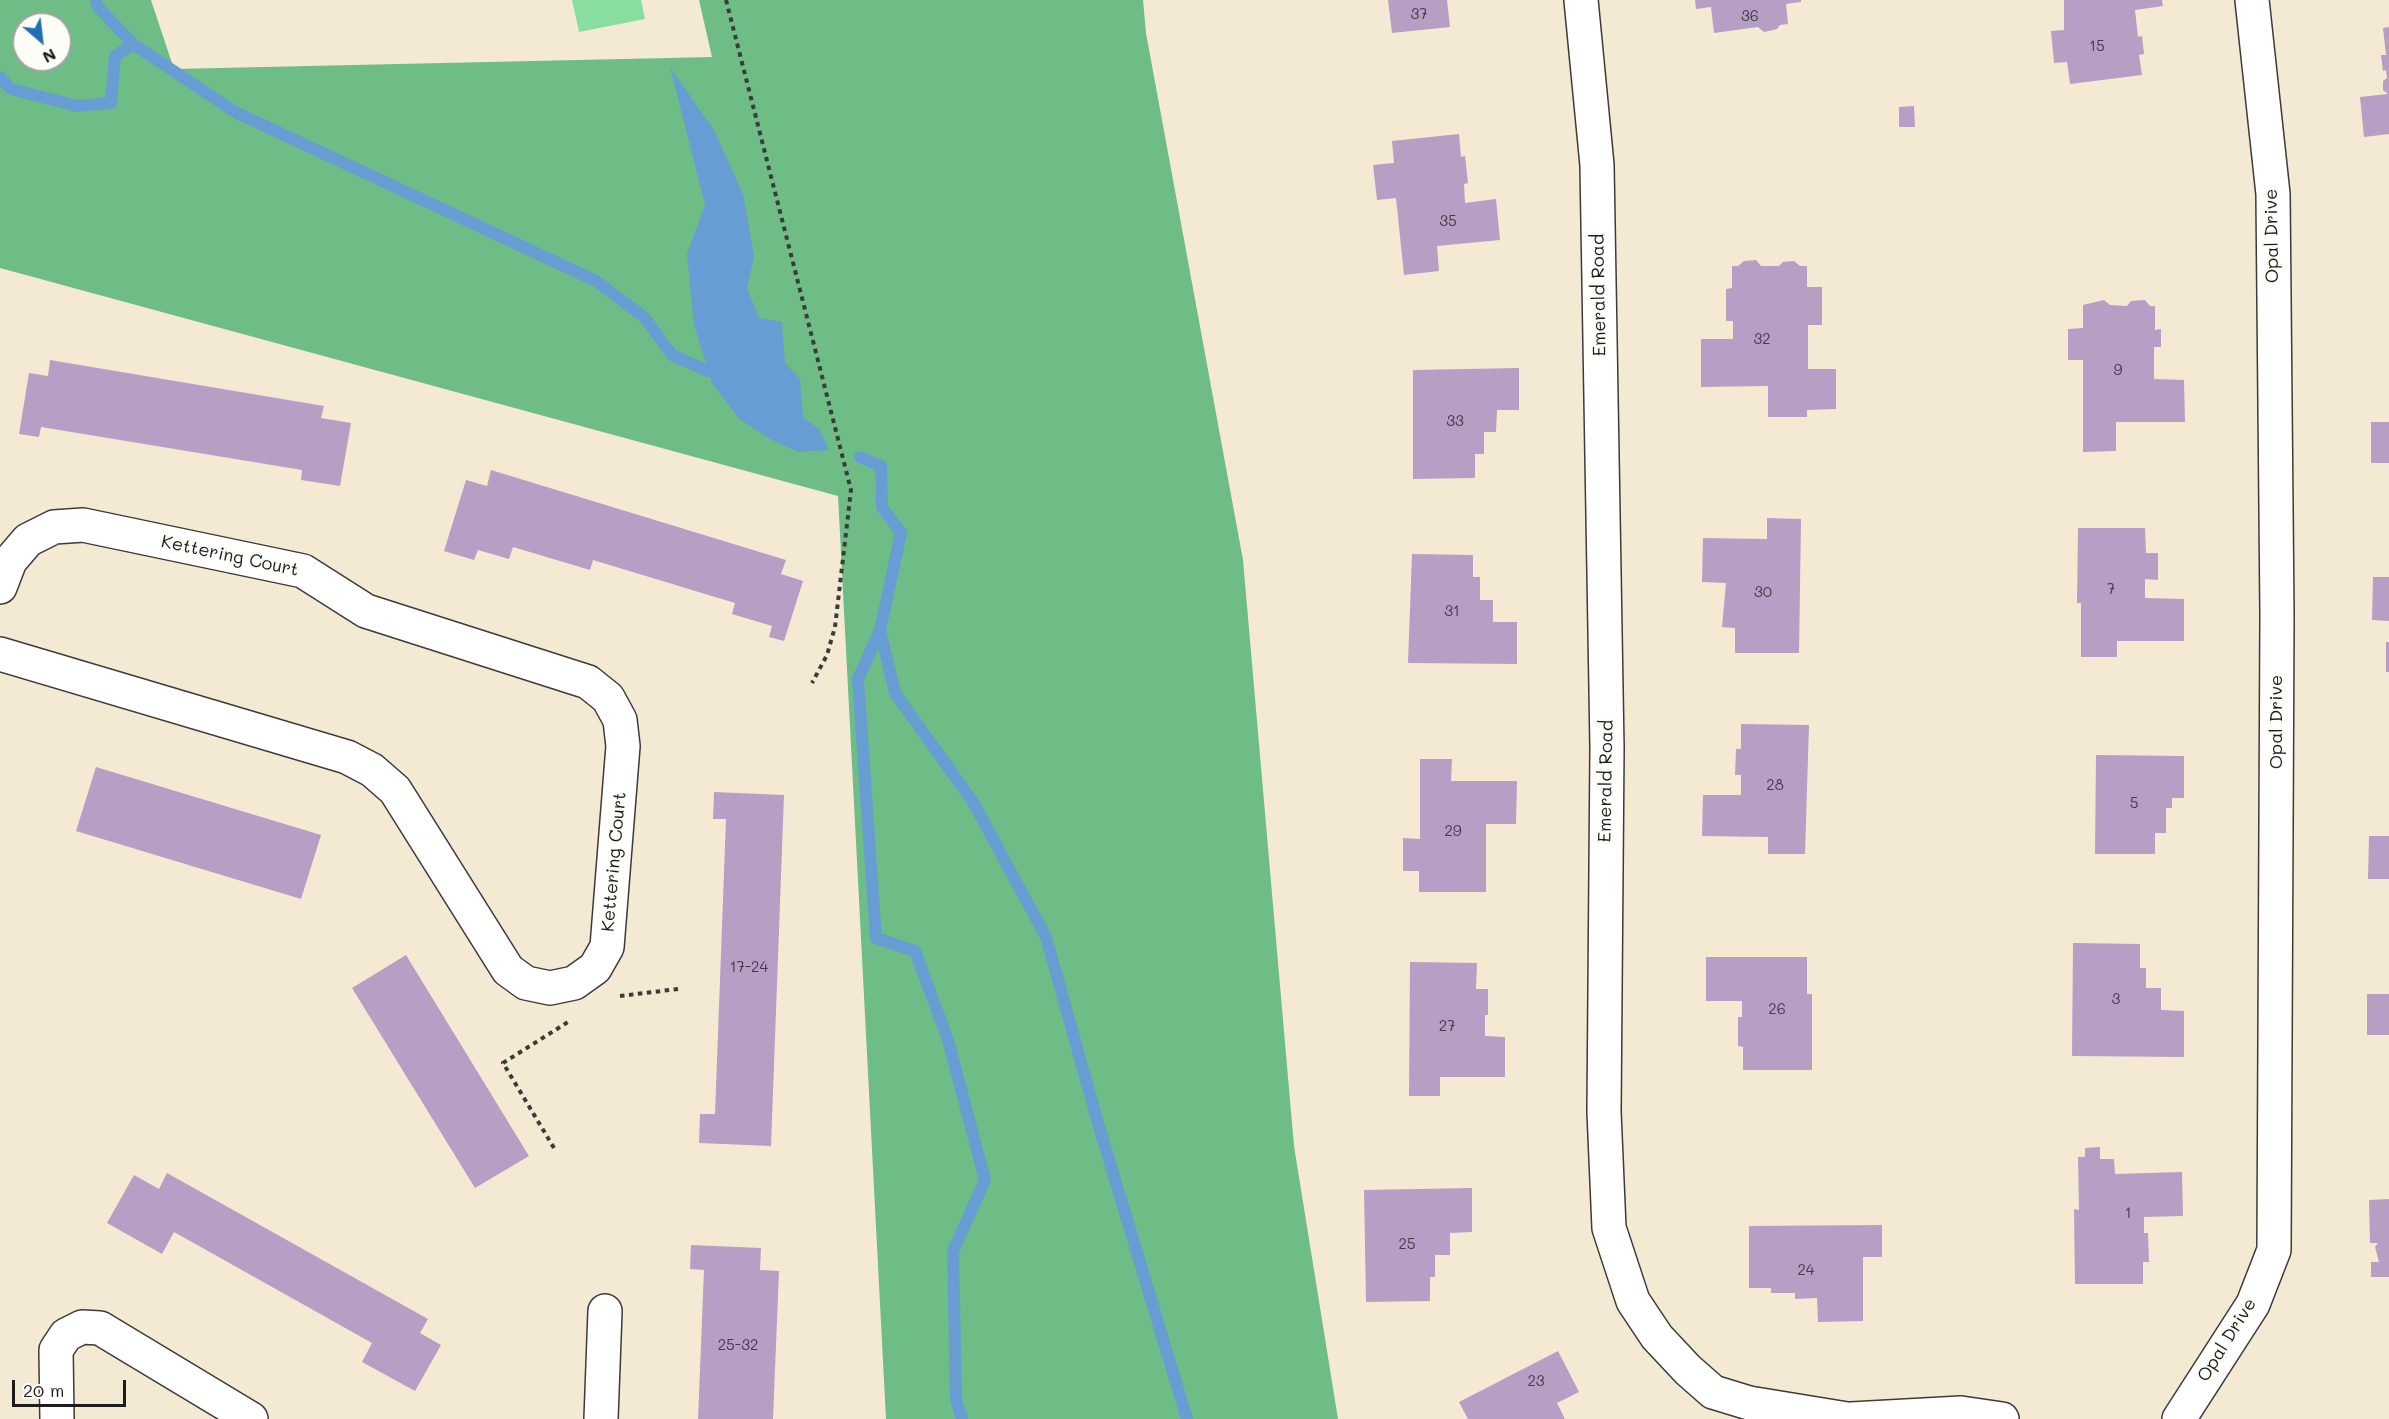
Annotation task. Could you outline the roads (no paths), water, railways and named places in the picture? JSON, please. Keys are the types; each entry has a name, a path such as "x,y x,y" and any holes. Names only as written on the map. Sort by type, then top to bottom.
{"street":[{"name":"Emerald Road","path":"1581,0 1597,165 1607,748 1604,1112 1610,1228 1633,1302 1657,1337 1688,1370 1713,1392 1749,1403 1849,1419 1961,1413 2002,1419"},
{"name":"Opal Drive","path":"2179,1419 2253,1304 2274,1250 2277,615 2273,194 2252,0"},
{"name":"Kettering Court","path":"0,587 10,561 28,540 54,527 83,525 303,571 366,611 588,682 608,698 620,720 624,746 607,947 595,968 574,983 550,988 526,983 508,970 395,790 372,770 347,757 0,654"},
{"path":"601,1419 605,1311"},
{"path":"57,1419 56,1350 66,1335 82,1327 100,1328 251,1419"}],"water":[{"path":"670,67 715,132 743,194 754,256 747,288 759,318 782,322 785,363 800,379 803,417 820,430 829,450 798,452 770,439 739,419 712,383 694,325 687,254 705,205"}],"waterway":[{"path":"96,0 98,7 133,44 235,112 596,281 644,317 672,355 708,371"},
{"path":"0,77 11,89 77,106 111,103 115,56 133,44"},
{"path":"860,457 881,466 882,507 901,533 880,630 895,693 973,802 1046,937 1098,1123 1187,1419"},
{"path":"880,630 858,679 876,938 915,951 948,1040 985,1180 953,1251 956,1400 962,1419"}]}
